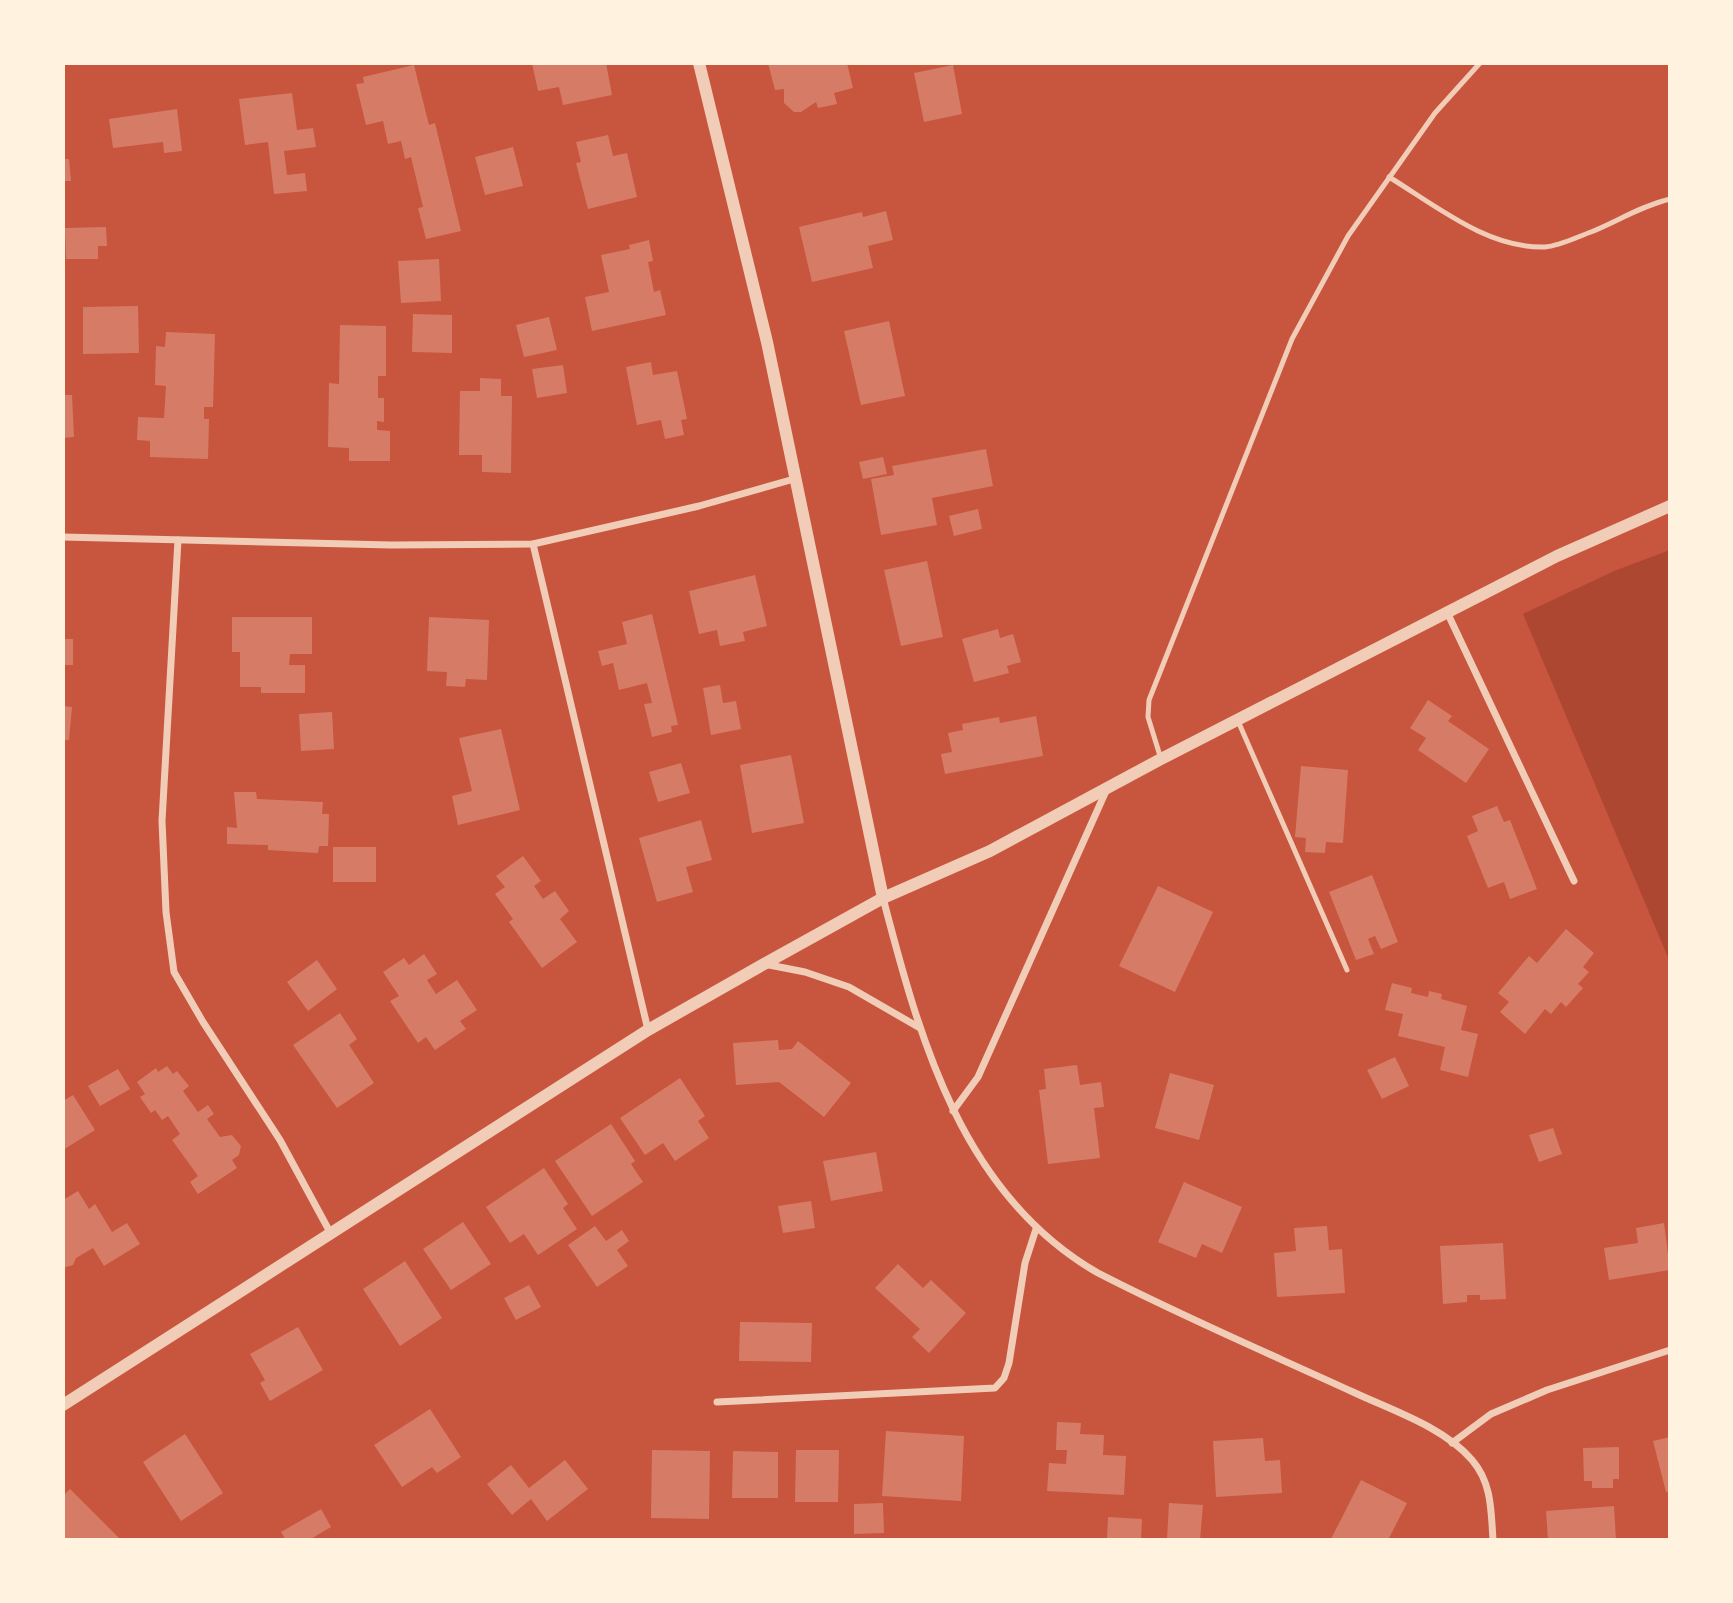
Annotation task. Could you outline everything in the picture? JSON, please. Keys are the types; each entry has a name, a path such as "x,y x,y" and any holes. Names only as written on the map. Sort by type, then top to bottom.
{"street":[{"path":"699,63 767,342 883,898 920,1028 953,1111 989,1173 1036,1229 1072,1258 1098,1273 1366,1399 1452,1443 1471,1458 1484,1478 1490,1494 1493,1540"},
{"path":"63,537 391,545 533,544 699,506 794,479"},
{"path":"63,1405 648,1030 764,964 883,898 990,851 1107,791 1161,759 1447,612 1570,550 1670,506"},
{"path":"178,540 162,821 166,912 174,972 203,1022 280,1140 331,1234"},
{"path":"533,544 648,1030"},
{"path":"1447,612 1574,881"},
{"path":"953,1111 978,1077 1107,791"},
{"path":"764,964 805,972 849,987 920,1028"},
{"path":"717,1402 995,1388 1004,1378 1009,1363 1025,1263 1036,1229"},
{"path":"1452,1443 1491,1414 1547,1390 1670,1350"}],"lane":[{"path":"1161,759 1147,717 1149,700 1292,339 1348,236 1434,113 1480,63"},
{"path":"1389,177 1462,222 1511,244 1547,247 1592,231 1646,205 1670,200"},
{"path":"1238,720 1347,970"}],"shaded area":[{"path":"1670,550 1670,962 1523,614 1614,571"}],"building":[{"path":"532,63 606,63 612,95 563,105 559,87 538,91"},
{"path":"768,63 847,63 853,88 834,93 837,104 818,108 816,102 801,112 794,112 784,103 784,89 775,90"},
{"path":"414,65 429,125 435,123 461,231 426,239 418,208 423,207 411,157 405,159 401,141 388,144 383,121 366,125 356,84 364,83 363,77"},
{"path":"953,65 962,114 924,122 914,73"},
{"path":"292,93 297,130 313,128 316,147 284,151 287,175 305,173 307,191 274,194 268,142 245,145 239,99"},
{"path":"177,109 182,151 164,153 163,142 113,148 109,119"},
{"path":"608,135 613,156 627,153 637,197 588,209 576,163 581,162 576,142"},
{"path":"513,147 523,186 485,195 475,157"},
{"path":"63,159 69,159 71,181 63,181"},
{"path":"886,211 893,240 868,246 873,268 812,282 799,227 862,212 863,217"},
{"path":"106,227 107,246 98,246 98,259 66,259 65,228"},
{"path":"649,240 653,261 648,262 654,292 660,290 666,315 592,331 585,297 609,292 601,255 630,249 629,245"},
{"path":"439,259 441,301 401,303 398,261"},
{"path":"138,306 139,353 83,354 83,307"},
{"path":"413,314 452,315 452,353 412,352"},
{"path":"549,317 557,350 524,357 516,325"},
{"path":"889,321 905,396 861,405 844,331"},
{"path":"340,325 386,326 386,376 378,376 378,398 384,398 384,422 377,421 377,430 390,431 390,461 349,461 349,448 328,447 329,383 339,384"},
{"path":"166,332 215,334 213,407 204,407 204,419 209,419 208,459 150,457 150,441 137,440 138,417 164,418 166,386 155,385 156,346 165,347"},
{"path":"651,362 653,375 677,371 687,419 681,420 684,435 665,439 661,420 637,425 626,367"},
{"path":"563,365 567,393 537,398 532,369"},
{"path":"480,378 501,379 501,396 512,396 511,473 482,472 482,455 459,455 460,391 480,391"},
{"path":"63,395 72,395 74,437 63,438"},
{"path":"986,449 993,486 932,498 937,525 881,535 871,479 894,475 892,466"},
{"path":"883,457 887,474 863,479 859,462"},
{"path":"978,509 982,529 954,536 949,516"},
{"path":"927,561 943,637 901,646 884,570"},
{"path":"755,575 767,626 743,632 745,641 720,646 717,630 699,634 689,591"},
{"path":"652,614 678,725 671,726 672,732 652,737 644,704 652,703 647,683 619,690 613,663 602,666 598,651 627,644 622,622"},
{"path":"232,617 312,617 312,654 290,654 289,665 305,665 305,693 261,693 261,687 240,687 240,652 232,652"},
{"path":"429,617 489,620 487,680 466,679 465,687 446,686 447,672 427,671"},
{"path":"998,629 1000,638 1013,634 1021,662 1007,666 1009,673 974,682 962,639"},
{"path":"63,639 73,639 73,665 63,665"},
{"path":"720,685 723,703 736,701 741,729 711,735 703,688"},
{"path":"1428,700 1452,716 1448,721 1489,749 1466,783 1418,750 1426,738 1410,728"},
{"path":"63,706 72,707 69,740 63,740"},
{"path":"332,712 334,749 301,751 299,714"},
{"path":"1036,716 1043,756 945,774 941,754 952,752 948,733 963,730 962,724 999,717 1000,723"},
{"path":"501,729 520,810 458,825 452,796 472,791 459,738"},
{"path":"791,755 804,823 752,833 740,765"},
{"path":"681,763 690,793 658,802 649,772"},
{"path":"1301,766 1348,770 1343,843 1326,842 1325,853 1305,852 1306,838 1295,837"},
{"path":"234,792 256,792 257,799 323,802 322,814 329,814 328,846 319,846 318,853 268,850 268,845 227,844 227,827 237,828"},
{"path":"1497,806 1504,822 1510,820 1537,889 1510,899 1504,882 1488,888 1467,836 1478,831 1472,816"},
{"path":"701,820 712,860 686,867 693,892 657,902 639,838"},
{"path":"333,847 376,847 376,882 333,882"},
{"path":"523,856 541,881 534,886 543,899 555,891 569,911 560,919 577,942 542,968 509,922 513,919 495,894 505,887 496,876"},
{"path":"1372,875 1398,942 1381,949 1375,936 1368,939 1374,954 1356,960 1329,892"},
{"path":"1158,886 1213,912 1175,992 1119,966"},
{"path":"1566,929 1594,953 1583,967 1589,972 1578,984 1583,988 1566,1007 1561,1002 1551,1014 1545,1009 1525,1034 1500,1012 1509,1002 1498,993 1529,956 1537,963"},
{"path":"424,954 437,974 427,980 436,994 457,980 477,1010 460,1021 466,1029 435,1050 426,1037 418,1043 390,1001 399,996 383,972 404,958 409,965"},
{"path":"317,960 337,989 308,1011 287,982"},
{"path":"1392,983 1412,988 1411,993 1428,997 1429,991 1442,994 1441,999 1467,1006 1461,1030 1478,1034 1468,1077 1440,1070 1445,1047 1398,1036 1403,1014 1385,1010"},
{"path":"340,1013 357,1039 349,1045 374,1083 337,1108 293,1045"},
{"path":"778,1040 779,1050 792,1049 798,1041 851,1083 824,1117 779,1082 736,1085 733,1043"},
{"path":"1395,1057 1409,1086 1382,1099 1367,1070"},
{"path":"1077,1065 1080,1085 1101,1082 1104,1107 1094,1108 1100,1158 1048,1164 1039,1090 1046,1089 1044,1069"},
{"path":"167,1066 173,1074 177,1071 189,1086 183,1091 198,1112 208,1105 214,1114 207,1119 220,1137 232,1135 241,1146 239,1155 232,1160 237,1168 198,1194 190,1182 198,1176 172,1140 180,1134 168,1116 162,1120 155,1110 151,1113 140,1097 145,1094 137,1082 156,1068 158,1072"},
{"path":"118,1069 130,1089 100,1106 88,1086"},
{"path":"1170,1073 1214,1085 1199,1140 1155,1128"},
{"path":"680,1078 705,1116 698,1121 709,1138 675,1161 663,1143 645,1155 620,1118"},
{"path":"73,1095 95,1130 63,1150 63,1101"},
{"path":"611,1124 635,1161 631,1164 643,1182 592,1216 555,1161"},
{"path":"1553,1128 1562,1154 1539,1162 1529,1135"},
{"path":"876,1152 883,1191 831,1201 823,1161"},
{"path":"544,1168 568,1204 563,1208 577,1229 538,1255 524,1234 510,1243 486,1207"},
{"path":"1184,1182 1242,1207 1222,1253 1202,1244 1196,1258 1158,1242"},
{"path":"78,1191 89,1209 95,1204 112,1232 127,1223 140,1244 104,1266 93,1248 76,1258 73,1265 63,1268 63,1200"},
{"path":"811,1201 815,1228 783,1233 778,1206"},
{"path":"463,1222 491,1264 451,1290 423,1249"},
{"path":"1664,1223 1670,1270 1609,1280 1604,1248 1638,1243 1636,1228"},
{"path":"595,1226 606,1241 622,1230 629,1241 617,1250 628,1266 597,1287 568,1245"},
{"path":"1327,1226 1329,1250 1342,1249 1345,1293 1277,1297 1274,1253 1296,1251 1294,1228"},
{"path":"1503,1243 1506,1299 1480,1300 1480,1295 1467,1295 1467,1302 1443,1304 1440,1246"},
{"path":"405,1261 442,1318 400,1346 363,1289"},
{"path":"898,1264 923,1288 931,1280 966,1313 929,1353 912,1337 920,1329 875,1288"},
{"path":"529,1285 541,1307 516,1320 504,1298"},
{"path":"740,1322 812,1323 811,1362 739,1361"},
{"path":"298,1327 323,1370 270,1401 260,1383 265,1380 250,1354"},
{"path":"430,1409 461,1457 437,1473 432,1467 402,1487 374,1445"},
{"path":"1057,1422 1081,1423 1080,1434 1104,1435 1103,1455 1126,1456 1124,1495 1047,1491 1049,1463 1066,1464 1067,1450 1056,1450"},
{"path":"886,1431 964,1436 961,1501 882,1496"},
{"path":"185,1434 223,1493 181,1521 143,1462"},
{"path":"1670,1437 1670,1491 1666,1492 1653,1441"},
{"path":"1263,1438 1265,1461 1280,1460 1282,1493 1216,1497 1213,1441"},
{"path":"1619,1447 1619,1479 1613,1479 1613,1488 1592,1488 1592,1481 1584,1481 1583,1448"},
{"path":"652,1450 710,1451 709,1519 651,1518"},
{"path":"796,1450 839,1450 838,1502 795,1502"},
{"path":"733,1451 778,1452 778,1498 732,1498"},
{"path":"565,1460 588,1489 547,1521 531,1499 512,1515 487,1484 511,1465 529,1488"},
{"path":"1361,1480 1407,1503 1388,1540 1331,1539"},
{"path":"70,1489 121,1540 63,1540 63,1496"},
{"path":"883,1503 884,1533 854,1534 854,1504"},
{"path":"1169,1503 1203,1505 1200,1540 1167,1539"},
{"path":"1614,1506 1616,1540 1548,1540 1546,1511"},
{"path":"321,1509 331,1527 309,1540 286,1540 281,1532"},
{"path":"1108,1517 1142,1519 1141,1540 1107,1540"}]}
